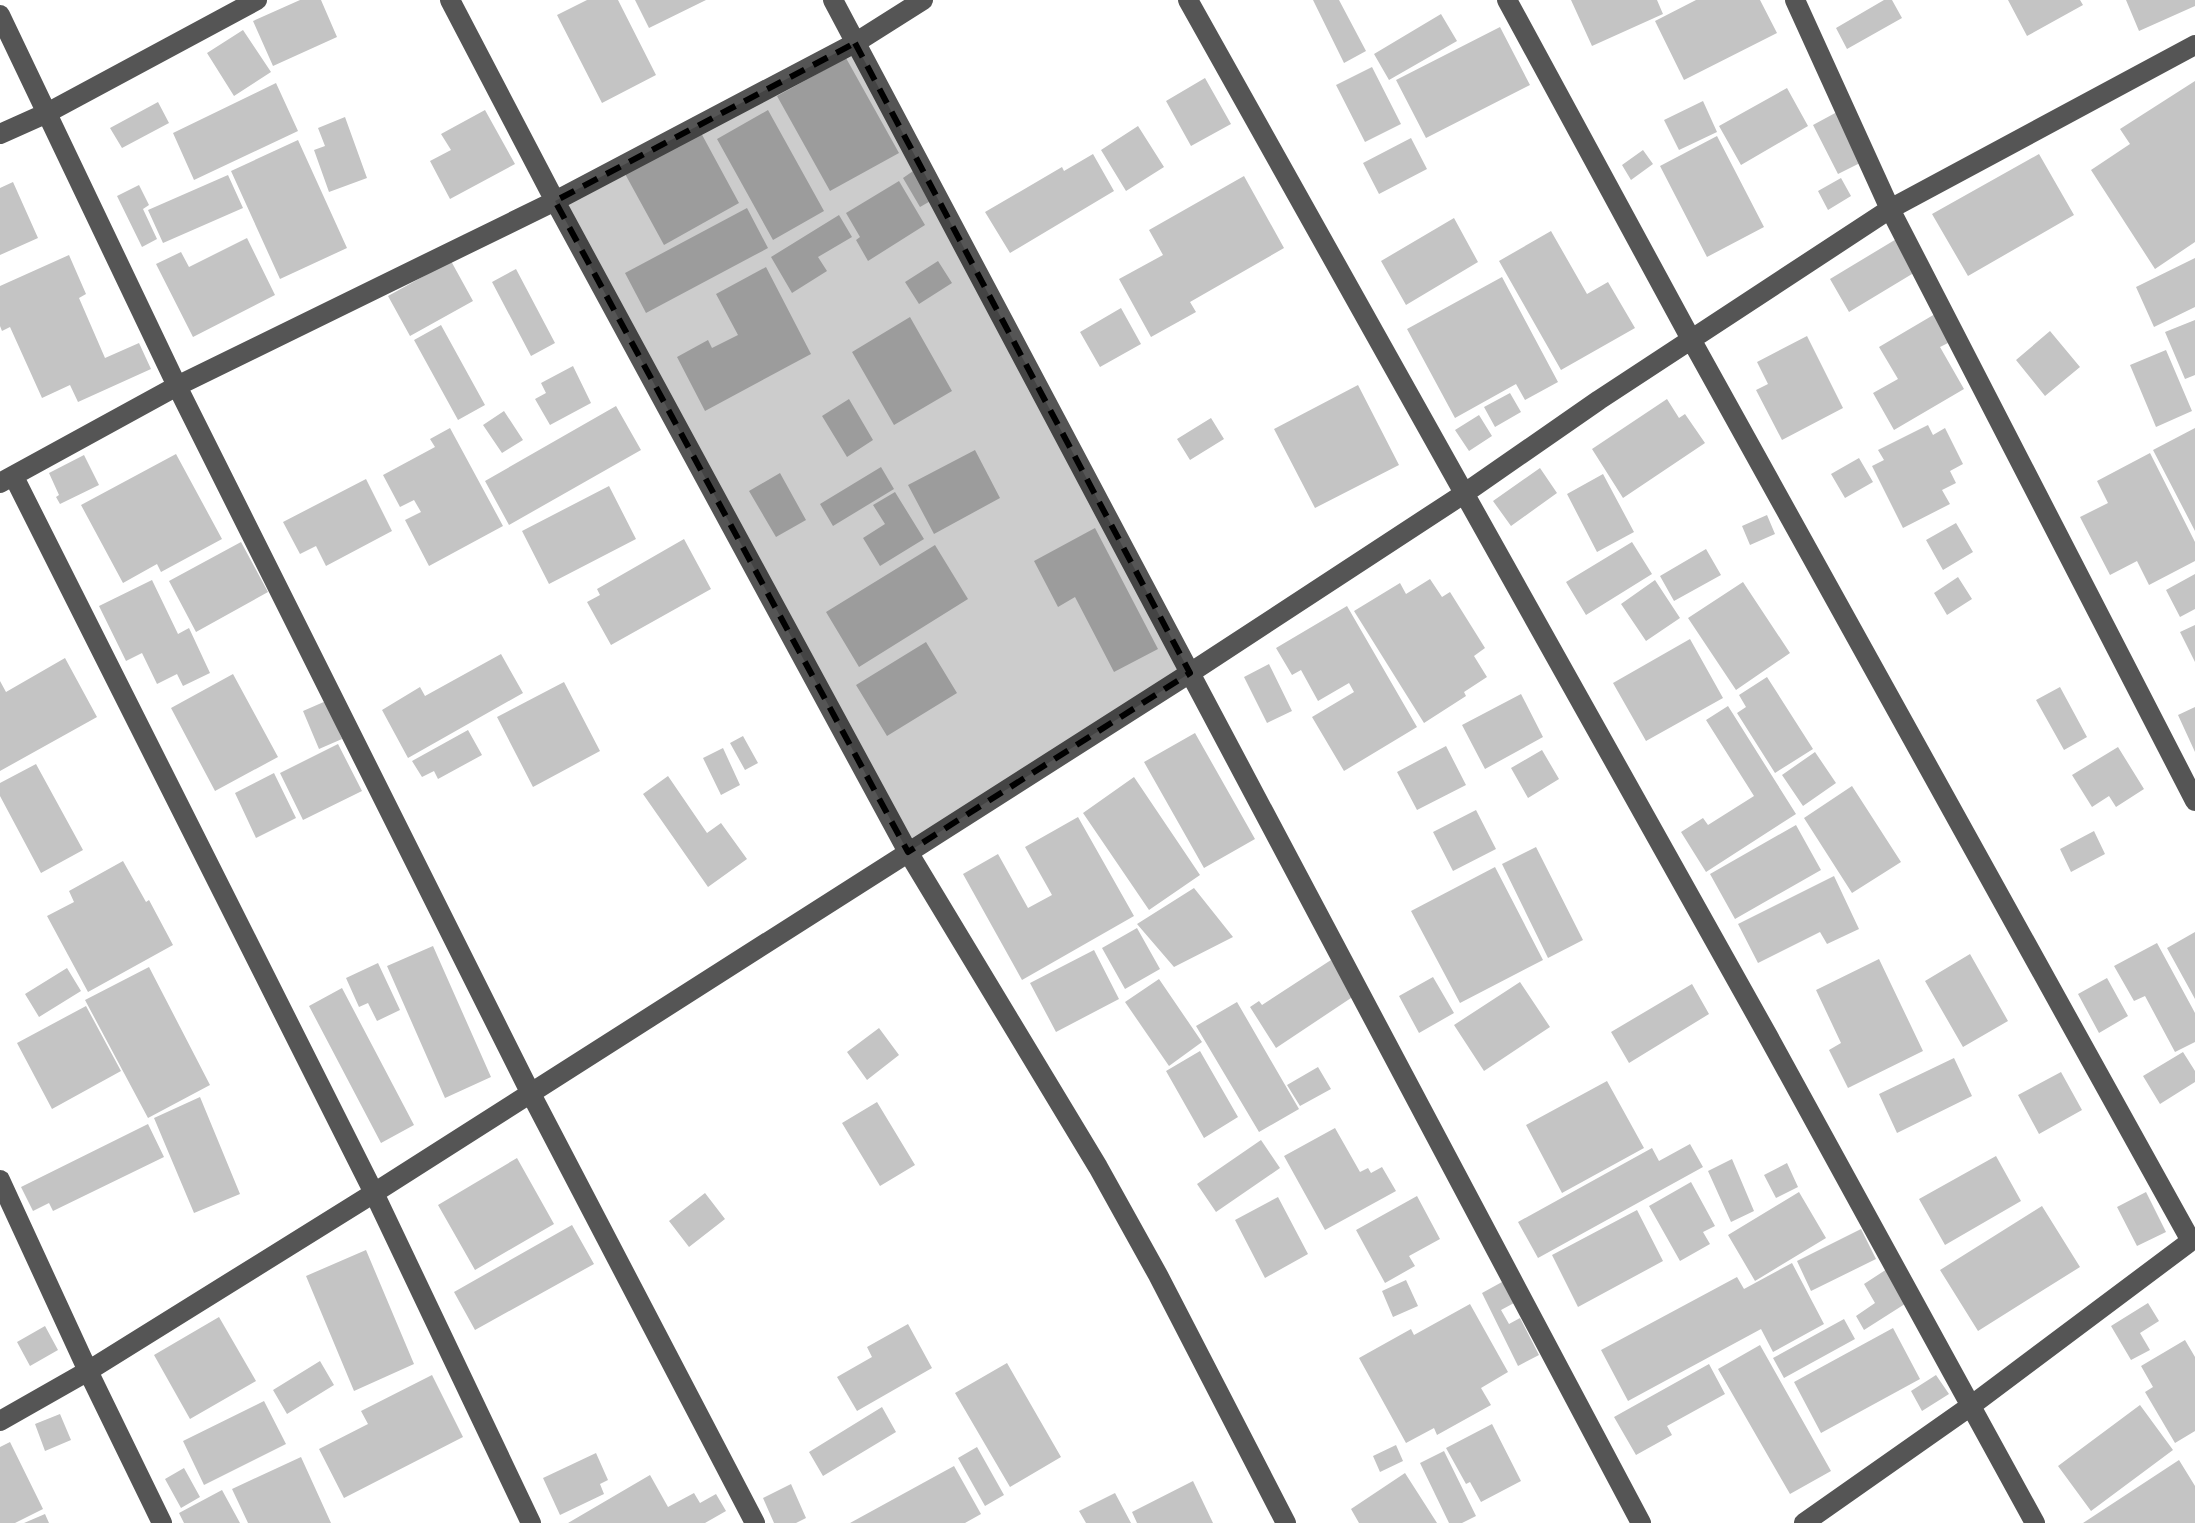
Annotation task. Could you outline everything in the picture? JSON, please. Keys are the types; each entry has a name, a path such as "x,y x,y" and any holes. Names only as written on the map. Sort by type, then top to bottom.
{"street":[{"path":"0,134 47,113 257,0"},
{"path":"450,0 555,201 908,852 1106,1180 1286,1523"},
{"path":"833,0 1641,1523"},
{"path":"531,1523 374,1193 7,480 177,386 555,201 855,43 923,0"},
{"path":"1188,0 1465,493 2035,1523"},
{"path":"1507,0 1692,341 2193,1239 1972,1405 1804,1523"},
{"path":"1795,0 1890,209 2195,801"},
{"path":"0,15 177,386 530,1092 755,1523"},
{"path":"0,1421 88,1371 374,1193 1190,673 1890,209 2195,45"},
{"path":"0,1180 162,1523"}],"highlighted area":[{"path":"855,43 1190,673 908,852 555,201"}],"building":[{"path":"300,0 321,0 337,37 273,66 253,21"},
{"path":"587,0 618,0 656,75 602,103 557,15"},
{"path":"635,0 706,0 649,28"},
{"path":"1313,0 1339,0 1366,51 1344,63"},
{"path":"1571,0 1657,0 1663,14 1592,46"},
{"path":"1696,0 1760,0 1777,33 1684,80 1655,21"},
{"path":"1884,0 1892,0 1902,18 1847,49 1836,28"},
{"path":"2008,0 2080,0 2083,5 2027,36"},
{"path":"2126,0 2195,0 2195,6 2139,31"},
{"path":"1441,14 1457,41 1389,80 1374,54"},
{"path":"1500,27 1530,85 1426,138 1396,80"},
{"path":"243,30 271,72 234,96 207,53"},
{"path":"846,58 899,153 830,191 777,96"},
{"path":"1372,67 1401,124 1365,142 1336,85"},
{"path":"1205,78 1231,124 1191,146 1166,101"},
{"path":"2195,81 2195,242 2155,269 2091,170 2130,144 2120,129"},
{"path":"276,83 298,131 194,180 173,133"},
{"path":"1787,88 1808,126 1741,165 1719,126"},
{"path":"1703,101 1717,132 1679,150 1664,120"},
{"path":"158,102 169,123 122,148 110,128"},
{"path":"485,110 515,164 450,199 430,161 451,150 441,134"},
{"path":"768,110 824,211 773,240 717,139"},
{"path":"1837,112 1862,162 1838,174 1813,125"},
{"path":"345,117 367,178 329,192 314,150 325,146 318,128"},
{"path":"1138,126 1164,167 1126,191 1101,150"},
{"path":"700,131 739,203 664,245 624,172"},
{"path":"1717,136 1764,227 1707,257 1660,166"},
{"path":"1411,138 1427,169 1379,194 1363,163"},
{"path":"298,140 347,248 280,279 231,171"},
{"path":"1643,150 1653,164 1631,180 1622,165"},
{"path":"1093,154 1114,191 1010,253 985,212 1062,167 1064,171"},
{"path":"2039,154 2074,215 1968,276 1932,214"},
{"path":"916,169 934,199 920,207 903,178"},
{"path":"228,175 243,208 163,243 148,210"},
{"path":"1244,176 1284,248 1190,302 1196,312 1151,337 1119,279 1163,255 1149,230"},
{"path":"1841,178 1851,196 1828,210 1818,191"},
{"path":"899,181 925,225 868,261 856,240 860,237 846,213"},
{"path":"13,182 38,238 0,255 0,188"},
{"path":"139,185 149,205 143,209 157,239 142,247 117,196"},
{"path":"747,208 768,248 646,313 625,273"},
{"path":"839,215 852,237 818,257 827,271 792,293 771,257"},
{"path":"1454,218 1478,262 1406,305 1381,261"},
{"path":"1551,231 1587,294 1608,282 1635,328 1561,370 1499,261"},
{"path":"247,238 275,295 193,337 156,264 181,252 189,267"},
{"path":"1898,238 1917,271 1849,312 1830,279"},
{"path":"69,255 86,294 79,298 105,358 139,343 151,369 78,402 70,385 42,398 10,327 2,331 0,326 0,286"},
{"path":"2195,258 2195,307 2154,327 2136,287"},
{"path":"451,261 473,301 410,336 388,296"},
{"path":"938,261 952,283 919,304 905,282"},
{"path":"766,267 811,354 705,411 677,357 708,340 712,348 738,335 716,294"},
{"path":"516,269 555,343 531,356 492,282"},
{"path":"1502,277 1558,382 1525,400 1516,384 1455,418 1407,329"},
{"path":"1121,308 1141,344 1100,367 1080,332"},
{"path":"1935,314 1950,342 1940,347 1964,389 1894,430 1873,393 1898,379 1879,347"},
{"path":"910,317 952,391 894,425 852,352"},
{"path":"2195,320 2195,375 2185,379 2165,332"},
{"path":"441,325 485,405 458,420 414,340"},
{"path":"2050,331 2080,367 2045,396 2016,360"},
{"path":"1807,336 1843,408 1782,440 1756,390 1768,384 1757,362"},
{"path":"2166,350 2192,411 2156,427 2130,365"},
{"path":"573,366 591,403 550,425 535,399 546,393 541,383"},
{"path":"1358,385 1399,465 1315,508 1274,429"},
{"path":"1510,393 1521,412 1495,427 1484,407"},
{"path":"849,399 873,440 847,457 822,416"},
{"path":"1667,399 1679,418 1685,414 1705,443 1623,498 1592,449"},
{"path":"616,406 641,450 509,525 485,481"},
{"path":"504,411 523,440 502,453 483,425"},
{"path":"1479,415 1492,436 1469,451 1455,430"},
{"path":"1211,418 1224,439 1190,460 1177,439"},
{"path":"1928,425 1933,435 1945,428 1963,464 1950,471 1956,483 1942,490 1950,504 1903,528 1872,466 1884,460 1878,450"},
{"path":"450,428 503,526 429,566 405,520 421,512 414,500 400,507 383,475 435,447 430,439"},
{"path":"2195,428 2195,531 2153,450"},
{"path":"975,450 1000,498 934,534 908,485"},
{"path":"2150,453 2195,542 2195,561 2149,585 2137,561 2110,575 2080,517 2108,503 2097,481"},
{"path":"176,454 222,539 161,572 157,564 123,583 81,505"},
{"path":"84,455 99,485 60,504 49,473"},
{"path":"1859,458 1873,482 1845,498 1831,474"},
{"path":"881,467 894,489 833,526 820,504"},
{"path":"1540,468 1557,493 1511,526 1493,501"},
{"path":"780,473 806,520 776,537 749,491"},
{"path":"1603,474 1634,532 1597,552 1567,494"},
{"path":"366,479 392,531 326,566 316,546 300,554 283,522"},
{"path":"609,486 636,539 549,584 522,531"},
{"path":"895,492 924,539 880,566 863,538 885,524 873,505"},
{"path":"1767,515 1775,534 1750,545 1742,526"},
{"path":"1956,523 1973,552 1943,570 1926,540"},
{"path":"1095,528 1158,649 1114,672 1075,597 1058,607 1034,561"},
{"path":"684,539 711,589 611,645 587,602 600,595 597,589"},
{"path":"241,542 268,592 196,632 169,581"},
{"path":"1632,542 1652,574 1586,615 1566,582"},
{"path":"935,545 968,599 859,667 826,612"},
{"path":"1706,549 1721,575 1674,601 1660,576"},
{"path":"2195,574 2195,609 2180,617 2166,590"},
{"path":"1958,577 1972,599 1947,615 1934,593"},
{"path":"1430,579 1442,597 1450,592 1485,648 1474,656 1487,677 1464,692 1466,696 1424,723 1354,611 1400,583 1406,594"},
{"path":"152,580 178,634 189,628 210,673 183,686 177,674 157,684 142,653 126,661 99,606"},
{"path":"1655,580 1680,618 1646,641 1621,604"},
{"path":"1743,582 1790,653 1736,690 1688,618"},
{"path":"1347,606 1417,727 1344,771 1312,717 1354,692 1349,683 1318,701 1301,670 1292,675 1276,648"},
{"path":"2195,625 2195,662 2180,632"},
{"path":"1690,639 1723,698 1646,741 1613,683"},
{"path":"926,642 957,693 887,736 856,685"},
{"path":"501,654 523,693 408,758 382,710 420,687 425,696"},
{"path":"65,658 97,717 0,771 0,681 6,692"},
{"path":"1269,664 1292,711 1267,723 1244,677"},
{"path":"233,674 278,757 215,791 171,708"},
{"path":"1767,677 1813,749 1775,773 1737,713 1746,707 1739,695"},
{"path":"564,682 600,751 533,787 497,717"},
{"path":"2060,687 2087,737 2064,750 2036,700"},
{"path":"1521,694 1543,737 1485,769 1462,725"},
{"path":"326,701 342,739 319,749 303,711"},
{"path":"1728,706 1796,814 1706,872 1681,832 1703,818 1708,825 1754,796 1706,720"},
{"path":"2195,707 2195,752 2178,715"},
{"path":"468,730 482,755 438,779 434,771 422,777 412,761"},
{"path":"1195,733 1255,839 1204,868 1144,762"},
{"path":"743,736 758,763 745,770 730,743"},
{"path":"338,744 362,791 303,820 280,773"},
{"path":"1446,746 1466,785 1417,810 1397,772"},
{"path":"2118,747 2144,789 2116,807 2109,796 2092,807 2072,775"},
{"path":"723,748 740,785 721,795 703,758"},
{"path":"1542,750 1559,779 1528,798 1511,768"},
{"path":"1815,752 1836,783 1803,806 1782,775"},
{"path":"36,764 83,850 41,873 0,796 0,783"},
{"path":"274,773 296,818 256,838 235,793"},
{"path":"668,776 707,833 721,823 747,859 708,887 643,794"},
{"path":"1134,777 1200,875 1149,910 1083,813"},
{"path":"1852,786 1901,862 1852,893 1804,818"},
{"path":"1476,810 1496,849 1453,871 1433,832"},
{"path":"1078,817 1134,916 1022,980 963,874 998,854 1028,908 1052,895 1025,847"},
{"path":"1796,825 1821,870 1735,919 1710,874"},
{"path":"2094,831 2105,854 2071,872 2060,849"},
{"path":"1536,847 1583,940 1548,958 1502,864"},
{"path":"123,861 173,945 88,992 47,916 74,902 69,891"},
{"path":"1495,867 1543,960 1460,1003 1411,911"},
{"path":"1834,876 1859,929 1827,944 1820,932 1758,963 1738,924"},
{"path":"1194,888 1233,937 1174,967 1137,924"},
{"path":"1137,928 1160,969 1125,989 1102,948"},
{"path":"2195,932 2195,999 2167,948"},
{"path":"2157,943 2195,1013 2195,1042 2175,1052 2145,996 2134,1001 2114,966"},
{"path":"433,946 491,1077 445,1098 387,966"},
{"path":"1094,950 1119,999 1056,1032 1030,983"},
{"path":"1970,954 2008,1021 1963,1047 1925,981"},
{"path":"1879,959 1923,1051 1848,1088 1829,1050 1841,1043 1816,990"},
{"path":"1331,960 1354,996 1276,1048 1250,1007 1259,1001 1262,1005"},
{"path":"378,963 400,1010 377,1021 368,1003 359,1007 346,978"},
{"path":"149,967 210,1085 148,1118 85,1000"},
{"path":"67,968 81,991 39,1017 25,994"},
{"path":"1433,977 1454,1013 1419,1033 1399,996"},
{"path":"2107,978 2128,1016 2099,1033 2078,994"},
{"path":"1159,979 1202,1042 1169,1066 1125,1002"},
{"path":"1520,982 1550,1027 1484,1071 1454,1025"},
{"path":"1692,984 1709,1014 1629,1063 1611,1032"},
{"path":"342,988 414,1125 381,1143 309,1006"},
{"path":"1237,1002 1299,1109 1259,1132 1196,1026"},
{"path":"86,1006 121,1071 52,1109 17,1043"},
{"path":"879,1028 899,1055 867,1080 847,1052"},
{"path":"1200,1051 1238,1117 1204,1138 1166,1071"},
{"path":"2183,1052 2195,1071 2195,1082 2160,1104 2143,1076"},
{"path":"1954,1058 1972,1096 1897,1133 1879,1094"},
{"path":"1318,1067 1331,1089 1300,1106 1287,1085"},
{"path":"2061,1072 2082,1110 2039,1134 2018,1095"},
{"path":"1607,1081 1644,1148 1562,1193 1526,1125"},
{"path":"200,1097 240,1194 194,1213 154,1118"},
{"path":"877,1102 915,1165 880,1186 842,1123"},
{"path":"148,1124 164,1157 53,1211 49,1203 33,1211 21,1187"},
{"path":"1335,1128 1360,1172 1368,1168 1371,1173 1382,1167 1396,1191 1325,1230 1284,1156"},
{"path":"1261,1140 1280,1168 1216,1212 1197,1184"},
{"path":"1690,1144 1703,1167 1538,1258 1518,1222 1652,1148 1659,1161"},
{"path":"1996,1156 2021,1201 1945,1245 1919,1199"},
{"path":"517,1158 554,1224 475,1270 438,1205"},
{"path":"1732,1159 1754,1211 1731,1222 1708,1171"},
{"path":"1787,1163 1798,1187 1776,1198 1764,1175"},
{"path":"1691,1182 1715,1226 1703,1232 1710,1244 1680,1261 1649,1206"},
{"path":"1799,1192 1826,1238 1755,1281 1728,1235"},
{"path":"2146,1192 2166,1232 2137,1246 2117,1207"},
{"path":"705,1193 725,1219 689,1247 669,1221"},
{"path":"1417,1196 1440,1239 1409,1256 1415,1266 1385,1283 1356,1230"},
{"path":"1278,1197 1308,1254 1265,1278 1235,1220"},
{"path":"2042,1206 2080,1267 1978,1331 1940,1270"},
{"path":"1637,1210 1663,1261 1578,1307 1552,1255"},
{"path":"572,1225 594,1264 475,1330 454,1292"},
{"path":"1861,1229 1876,1259 1811,1291 1797,1261"},
{"path":"366,1250 414,1364 354,1391 306,1276"},
{"path":"1792,1263 1824,1324 1773,1352 1761,1329 1628,1401 1601,1350 1737,1277 1744,1289"},
{"path":"1887,1269 1908,1302 1864,1330 1856,1316 1875,1303 1864,1284"},
{"path":"1406,1280 1418,1306 1393,1317 1382,1291"},
{"path":"1502,1282 1514,1303 1501,1310 1509,1324 1520,1318 1539,1355 1518,1366 1482,1293"},
{"path":"2148,1303 2159,1321 2140,1333 2150,1350 2131,1360 2111,1326"},
{"path":"1470,1304 1508,1372 1481,1388 1491,1405 1437,1435 1434,1428 1406,1443 1359,1358 1411,1329 1414,1335"},
{"path":"219,1317 256,1381 190,1419 154,1355"},
{"path":"1844,1319 1855,1339 1784,1378 1773,1358"},
{"path":"908,1324 932,1368 857,1411 837,1377 872,1357 867,1347"},
{"path":"45,1326 58,1350 30,1366 17,1342"},
{"path":"1893,1328 1920,1379 1821,1433 1794,1382"},
{"path":"2185,1340 2195,1357 2195,1431 2175,1443 2145,1392 2153,1387 2141,1366"},
{"path":"1760,1345 1831,1471 1790,1494 1718,1369"},
{"path":"320,1361 334,1385 287,1414 273,1390"},
{"path":"1007,1363 1061,1457 1010,1487 955,1393"},
{"path":"1709,1364 1725,1394 1667,1426 1672,1435 1636,1455 1614,1417"},
{"path":"432,1375 463,1437 344,1498 319,1449 368,1424 361,1411"},
{"path":"1936,1375 1949,1394 1922,1411 1911,1391"},
{"path":"264,1401 286,1444 204,1485 183,1441"},
{"path":"2140,1405 2173,1450 2091,1511 2058,1466"},
{"path":"882,1407 896,1432 823,1476 809,1452"},
{"path":"60,1414 71,1440 45,1451 35,1424"},
{"path":"1492,1424 1521,1481 1481,1502 1470,1482 1466,1484 1446,1448"},
{"path":"10,1442 43,1509 15,1523 0,1523 0,1447"},
{"path":"1396,1445 1403,1461 1380,1472 1373,1456"},
{"path":"977,1447 1004,1495 985,1506 958,1458"},
{"path":"1444,1451 1476,1516 1462,1523 1449,1523 1420,1463"},
{"path":"596,1453 608,1480 600,1484 604,1494 560,1515 543,1478"},
{"path":"301,1457 331,1523 248,1523 232,1489"},
{"path":"2179,1460 2195,1486 2195,1523 2083,1523"},
{"path":"954,1466 981,1514 965,1523 850,1523"},
{"path":"184,1468 200,1497 181,1508 165,1479"},
{"path":"1405,1473 1437,1523 1359,1523 1351,1509"},
{"path":"650,1475 668,1507 694,1493 700,1503 716,1494 726,1511 705,1523 568,1523"},
{"path":"1193,1481 1213,1523 1137,1523 1132,1512"},
{"path":"791,1484 806,1518 796,1523 774,1523 763,1498"},
{"path":"222,1490 240,1523 184,1523 179,1513"},
{"path":"1115,1493 1131,1523 1086,1523 1079,1511"},
{"path":"45,1514 49,1523 24,1523"}]}
